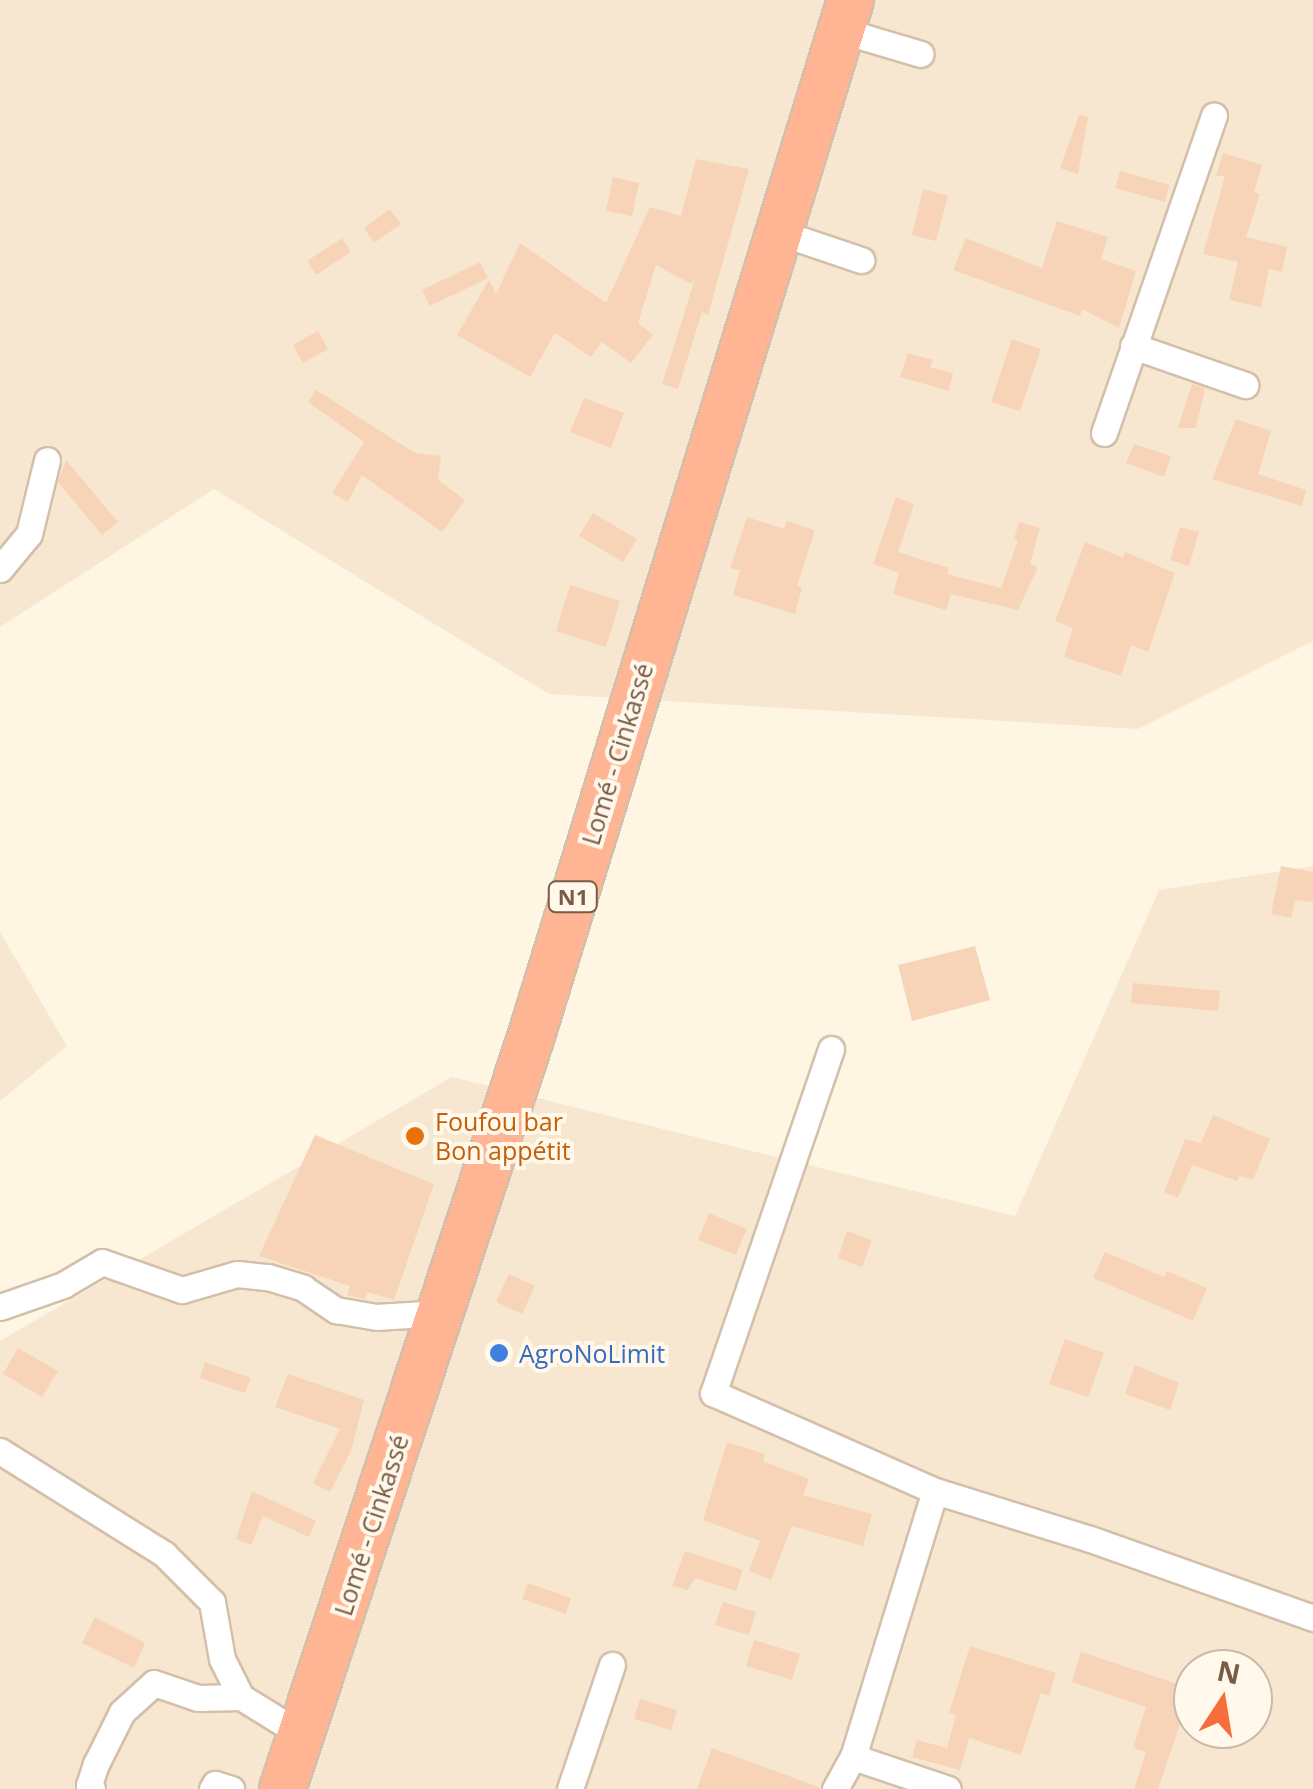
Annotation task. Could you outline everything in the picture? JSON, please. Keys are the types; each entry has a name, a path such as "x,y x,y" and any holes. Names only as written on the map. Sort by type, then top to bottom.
{"highway":[{"name":"Lomé - Cinkassé","path":"289,1787 301,1734 441,1313 845,15"}],"street":[{"path":"845,15 921,54"},
{"path":"1104,433 1214,116"},
{"path":"778,232 862,260"},
{"path":"1133,346 1245,385"},
{"path":"0,569 29,534 47,460"},
{"path":"831,1049 713,1393 935,1491 1090,1539 1313,1618"},
{"path":"0,1306 62,1285 102,1262 182,1290 236,1274 268,1277 303,1288 336,1310 376,1316 441,1313"},
{"path":"0,1451 164,1554 212,1602 222,1659 241,1697 301,1734"},
{"path":"835,1789 853,1758 935,1491"},
{"path":"570,1789 612,1665"},
{"path":"92,1789 88,1784 122,1712 154,1683 198,1698 241,1697"},
{"path":"853,1758 948,1789"},
{"path":"212,1789 214,1784 231,1789"}],"shaded area":[{"path":"0,0 1313,0 1313,641 1138,729 549,694 214,489 0,627"},
{"path":"1313,866 1313,1789 0,1789 0,1341 452,1077 1015,1216 1159,890"},
{"path":"0,932 67,1046 0,1101"}],"building":[{"path":"1079,115 1088,117 1078,174 1060,168"},
{"path":"1223,153 1262,165 1254,192 1260,194 1246,237 1287,247 1282,272 1269,269 1261,307 1229,300 1238,262 1203,254 1225,176 1216,176"},
{"path":"696,159 749,169 708,315 702,312 678,389 662,384 695,279 691,284 656,265 638,323 653,335 631,363 602,342 591,357 555,333 530,377 457,335 489,280 496,294 520,243 606,303 650,207 681,216"},
{"path":"1120,171 1169,185 1165,202 1115,188"},
{"path":"613,177 639,183 632,216 606,211"},
{"path":"923,189 948,196 936,241 912,235"},
{"path":"390,209 401,224 374,243 364,228"},
{"path":"1057,221 1108,237 1101,259 1136,271 1119,328 1082,309 1080,316 953,270 966,238 1042,268"},
{"path":"342,238 351,252 316,275 307,261"},
{"path":"480,262 488,278 430,306 422,290"},
{"path":"318,331 328,349 303,363 293,345"},
{"path":"1012,339 1041,349 1020,411 991,402"},
{"path":"908,353 933,360 930,367 953,373 949,391 900,377"},
{"path":"1192,384 1205,388 1196,428 1178,428"},
{"path":"316,390 415,453 441,456 438,480 465,500 442,532 362,475 348,502 332,493 364,442 308,402"},
{"path":"584,398 624,413 611,448 570,432"},
{"path":"1236,419 1271,431 1258,474 1306,490 1302,506 1212,479"},
{"path":"1134,444 1171,456 1164,477 1126,463"},
{"path":"66,460 118,522 102,535 58,482"},
{"path":"896,497 914,504 898,552 949,568 947,574 1001,588 1018,540 1014,539 1019,522 1040,528 1030,564 1038,567 1018,610 951,594 946,610 893,594 899,573 873,564"},
{"path":"593,513 637,539 623,562 579,536"},
{"path":"747,517 784,529 787,521 815,530 797,586 802,588 795,614 733,595 740,570 730,568"},
{"path":"1180,527 1199,532 1189,566 1170,560"},
{"path":"1085,542 1123,558 1125,552 1175,573 1148,652 1131,645 1121,676 1064,657 1073,628 1055,621"},
{"path":"570,585 620,601 606,647 556,631"},
{"path":"1281,866 1313,872 1313,902 1295,900 1291,918 1271,914"},
{"path":"975,946 990,1000 912,1021 898,965"},
{"path":"1133,983 1220,991 1218,1011 1131,1003"},
{"path":"1213,1115 1270,1139 1253,1180 1239,1176 1237,1181 1192,1165 1178,1198 1164,1192 1185,1139 1201,1143"},
{"path":"315,1135 434,1184 394,1300 367,1292 365,1299 347,1295 350,1286 259,1256"},
{"path":"709,1213 747,1229 736,1255 698,1240"},
{"path":"847,1231 872,1240 862,1267 838,1258"},
{"path":"1105,1252 1164,1277 1167,1271 1207,1288 1193,1321 1093,1278"},
{"path":"509,1274 535,1286 522,1314 496,1302"},
{"path":"1065,1339 1104,1353 1088,1397 1049,1384"},
{"path":"18,1348 58,1371 42,1397 3,1374"},
{"path":"205,1362 251,1378 245,1393 200,1378"},
{"path":"1135,1365 1179,1383 1170,1410 1125,1394"},
{"path":"288,1374 364,1400 351,1451 330,1492 313,1483 340,1429 275,1407"},
{"path":"727,1442 765,1454 763,1461 809,1479 803,1495 872,1514 863,1546 792,1526 771,1580 749,1571 760,1541 703,1520"},
{"path":"252,1491 316,1521 309,1537 263,1516 251,1545 236,1539"},
{"path":"685,1551 743,1570 736,1591 695,1578 688,1590 672,1586"},
{"path":"528,1583 571,1598 566,1614 522,1599"},
{"path":"723,1602 756,1612 749,1635 715,1625"},
{"path":"95,1617 145,1643 134,1668 82,1643"},
{"path":"754,1640 800,1654 792,1680 746,1666"},
{"path":"970,1646 1056,1673 1049,1696 1041,1693 1021,1755 969,1738 960,1770 912,1757 917,1740 947,1748 956,1715 949,1713"},
{"path":"1081,1652 1173,1683 1173,1745 1158,1789 1134,1789 1146,1752 1133,1748 1146,1707 1072,1682"},
{"path":"640,1699 677,1710 671,1730 634,1719"},
{"path":"712,1748 819,1787 819,1789 697,1789"}],"place":[{"name":"Foufou bar Bon appétit","path":"415,1136"},
{"name":"AgroNoLimit","path":"499,1353"}]}
